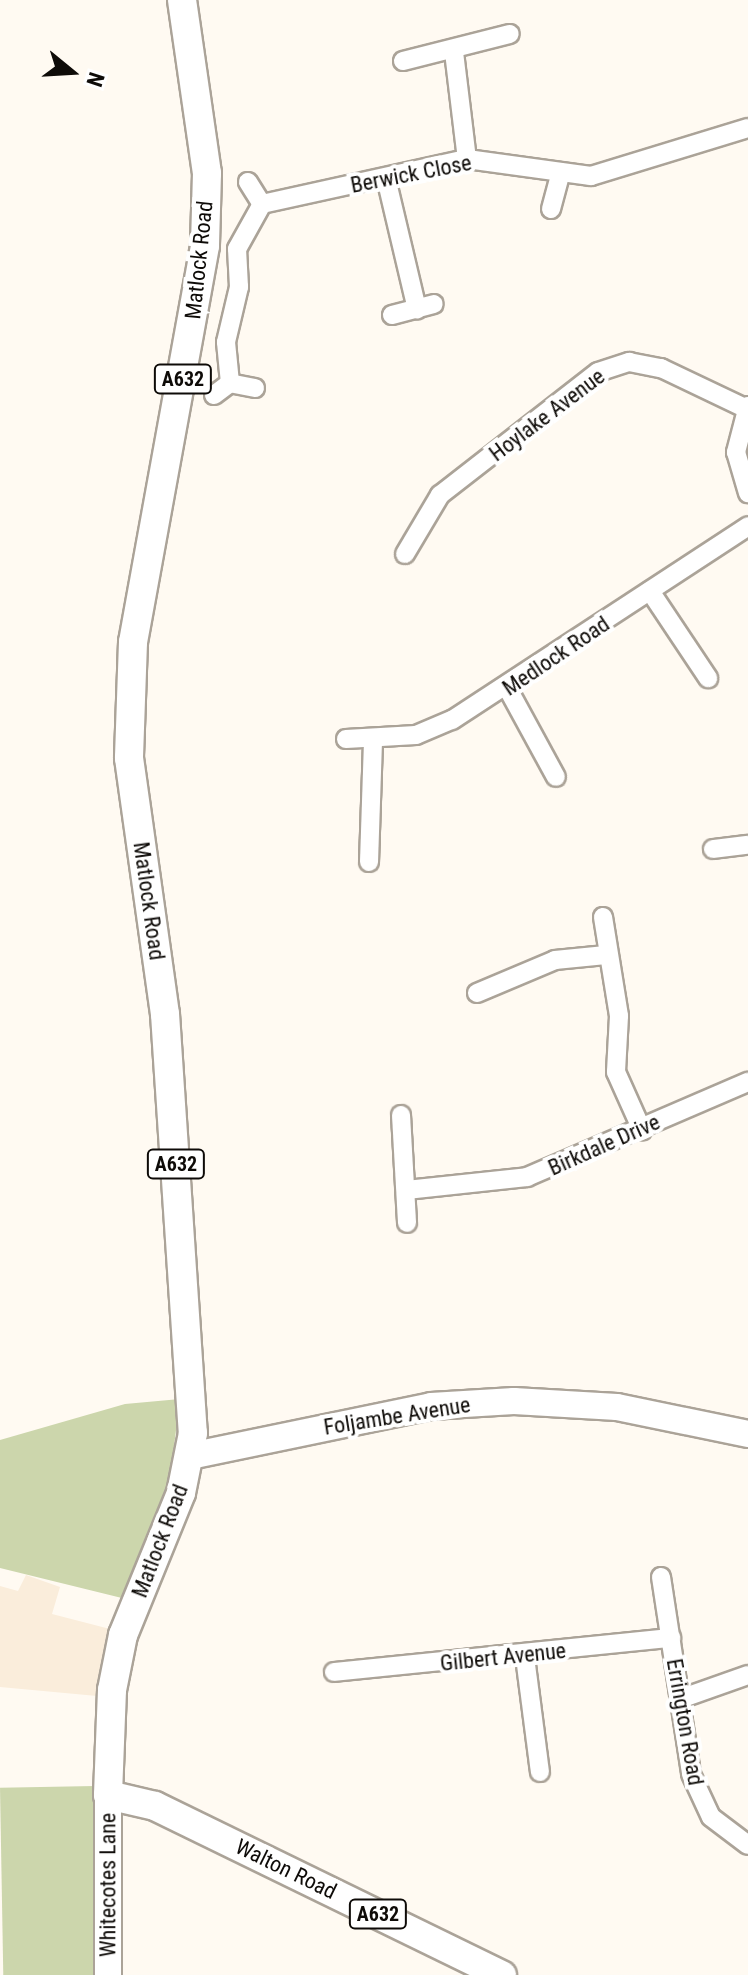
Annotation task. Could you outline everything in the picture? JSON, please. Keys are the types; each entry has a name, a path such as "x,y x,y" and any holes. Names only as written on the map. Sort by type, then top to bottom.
{"main road":[{"name":"Matlock Road","path":"108,1795 112,1690 123,1635 190,1456 193,1390 165,1014 129,758 133,642 205,246 207,173 182,0"},
{"name":"Walton Road","path":"108,1795 149,1803 502,1975"}],"street":[{"path":"403,61 454,52 510,34"},
{"path":"454,52 467,159"},
{"name":"Berwick Close","path":"262,204 467,159 599,174 748,128"},
{"path":"551,209 561,172"},
{"path":"386,178 426,307 392,315"},
{"path":"230,383 226,342 239,287 237,249 262,204 248,182"},
{"name":"Hoylake Avenue","path":"405,554 414,531 440,495 598,372 629,362 661,368 747,407"},
{"path":"214,395 230,383 255,388"},
{"path":"747,407 736,452 748,493"},
{"path":"396,524 414,531"},
{"name":"Medlock Road","path":"346,739 373,740 434,729 508,689 748,526"},
{"path":"650,591 700,675"},
{"path":"508,689 548,773"},
{"path":"369,862 373,740"},
{"path":"370,834 389,833"},
{"path":"713,849 740,852"},
{"path":"603,917 606,955 619,1016 616,1072 642,1130"},
{"path":"477,993 555,960 606,955"},
{"name":"Birkdale Drive","path":"406,1190 527,1177 748,1082"},
{"path":"401,1115 407,1223"},
{"name":"Foljambe Avenue","path":"190,1456 431,1406 514,1401 617,1407 748,1434"},
{"name":"Errington Road","path":"661,1577 700,1801 726,1832 748,1845"},
{"name":"Gilbert Avenue","path":"334,1672 525,1657 671,1638"},
{"path":"525,1657 540,1772"},
{"path":"680,1699 748,1675"},
{"name":"Whitecotes Lane","path":"108,1795 108,1975"}],"shaded area":[{"path":"26,1575 60,1587 52,1614 110,1629 97,1696 0,1687 0,1586 18,1591"}],"green space":[{"path":"180,1399 165,1517 130,1600 0,1568 0,1440 125,1404"},
{"path":"95,1786 98,1975 3,1975 0,1788"}]}
